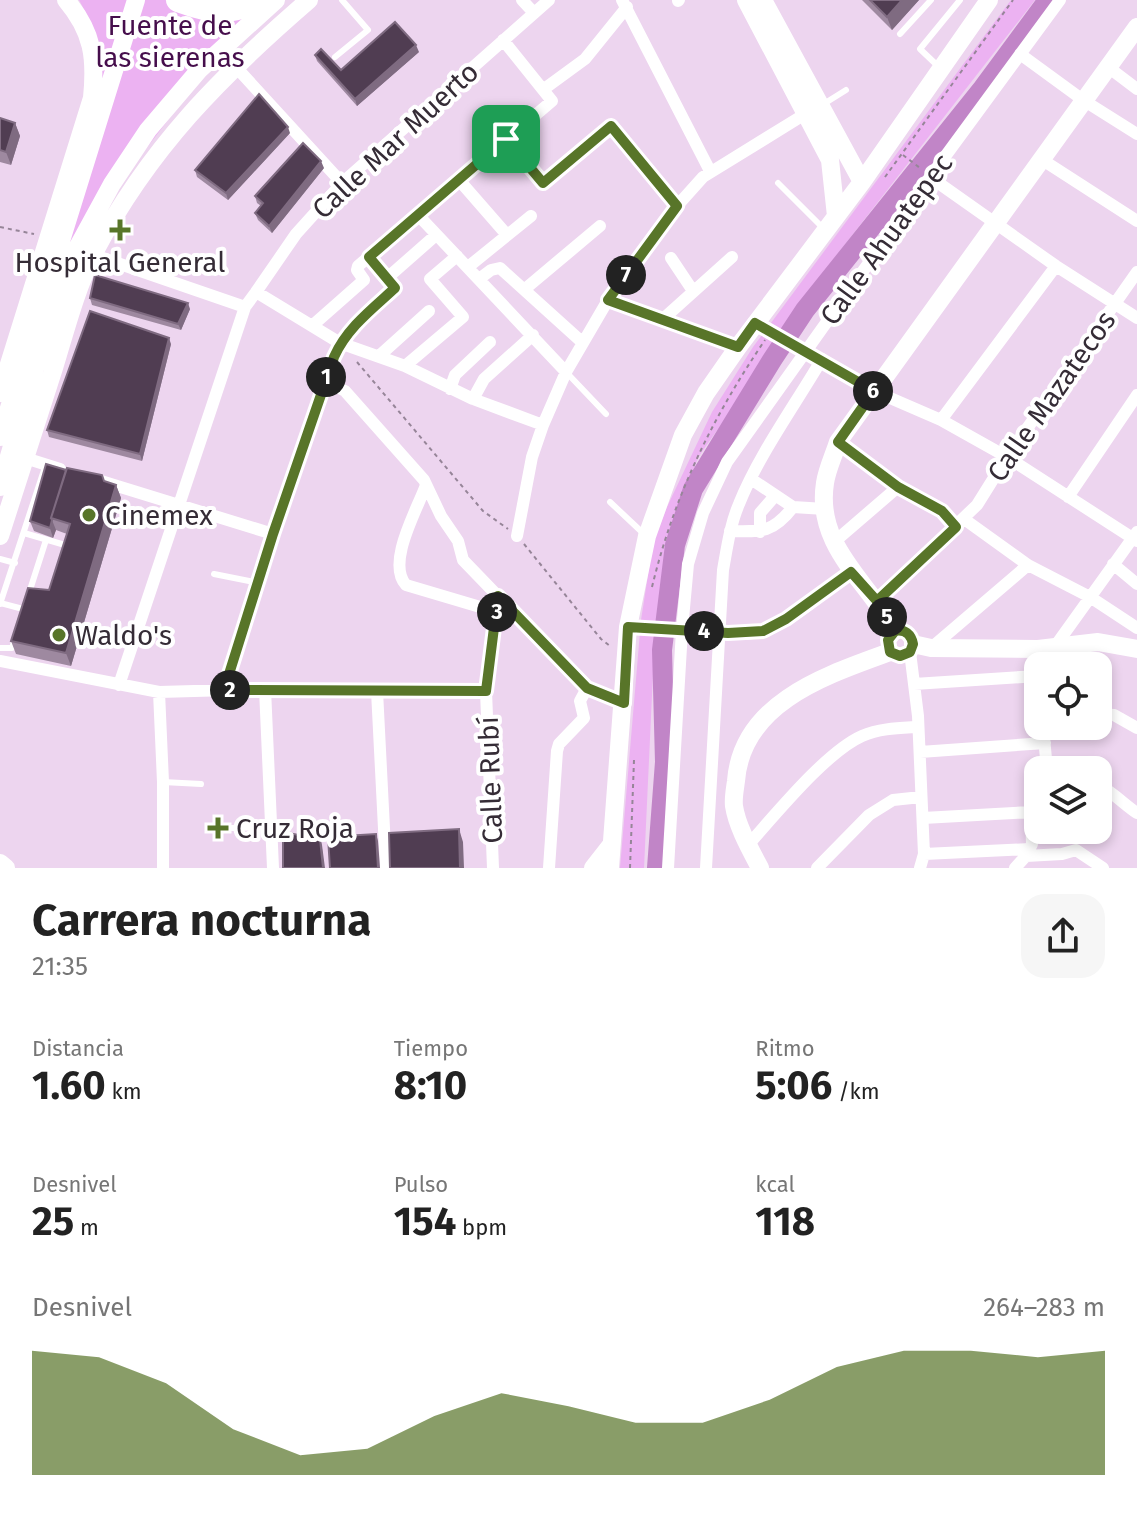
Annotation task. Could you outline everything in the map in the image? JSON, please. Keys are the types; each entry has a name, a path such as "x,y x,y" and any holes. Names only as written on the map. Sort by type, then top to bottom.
{"highway":[{"path":"178,0 209,11 227,11 251,4"},
{"path":"210,0 251,4"}],"main road":[{"path":"0,437 68,251 92,98 96,62 87,34 66,0"},
{"path":"0,536 25,458 99,121 136,0"},
{"path":"0,393 68,251 148,130 200,69 276,0"},
{"path":"68,251 160,150 189,113 235,66 309,0"},
{"path":"746,0 813,110 841,144 862,182"},
{"path":"763,0 813,110 830,160 831,223"},
{"path":"610,868 628,627 647,536 683,435 706,393 738,347 862,182 989,0"},
{"path":"895,631 877,601 851,572 833,543 825,509 825,483 838,442 1137,27"},
{"path":"841,144 869,151 885,145"},
{"path":"0,487 44,369"},
{"path":"895,631 905,631 918,648"},
{"path":"890,652 888,640 895,631"},
{"path":"760,868 734,805 738,761 759,722 796,690 838,670 890,652 900,656 918,648 1047,647 1098,642 1137,649"},
{"path":"593,868 611,845"}],"street":[{"path":"522,0 534,13"},
{"name":"Calle Mar Muerto","path":"245,307 289,244 342,183 549,0"},
{"name":"Calle Ahuatepec","path":"668,868 688,564 703,513 727,462 1060,0"},
{"path":"544,89 585,59 624,4 710,171"},
{"path":"313,325 361,283 363,277 357,270 369,257 552,101 503,40"},
{"path":"1020,54 1083,100 1137,134"},
{"path":"235,66 342,183"},
{"path":"1108,67 1137,89"},
{"path":"517,536 532,457 543,425 566,372 608,300 677,206 710,171 813,110"},
{"path":"506,139 543,183 611,126 677,206"},
{"path":"1041,159 1137,221"},
{"path":"930,177 1056,266 1137,318"},
{"path":"459,180 507,235"},
{"path":"419,216 566,372"},
{"path":"468,267 531,216"},
{"path":"525,289 600,226"},
{"path":"224,690 273,534 340,343 390,283 436,235"},
{"path":"68,251 245,307 119,685"},
{"path":"405,366 463,317 430,279 457,256"},
{"path":"369,257 390,283"},
{"path":"663,319 732,257"},
{"path":"671,258 693,291"},
{"path":"941,420 1056,266"},
{"path":"479,279 491,270 500,268 583,343"},
{"name":"Calle Mazatecos","path":"877,601 977,505 1007,457 1137,272"},
{"path":"256,292 340,343 405,366 473,399 543,425"},
{"path":"608,300 738,347"},
{"path":"379,356 429,311"},
{"path":"755,323 874,391 941,420 1007,457 1135,538 1046,652"},
{"path":"473,399 484,379 533,335"},
{"path":"450,389 455,375 490,342"},
{"path":"706,868 723,570 730,531 751,479 822,359"},
{"path":"326,378 345,391 403,454 426,485 458,541 463,560 587,688 624,703"},
{"path":"1068,497 1137,395"},
{"path":"838,442 898,487 1028,565 1090,597 1137,628"},
{"path":"25,458 75,473"},
{"path":"90,478 273,534"},
{"path":"751,479 793,507 825,509"},
{"path":"426,485 399,555 400,578 406,585 497,612"},
{"path":"833,543 898,487"},
{"path":"760,532 760,513 774,497"},
{"path":"730,531 760,532 775,526 793,507"},
{"path":"1113,564 1137,584"},
{"path":"1028,565 918,648 914,684 924,863 1028,852 1062,854 1076,850 1103,868"},
{"path":"719,631 763,631 786,619 851,572"},
{"name":"Calle Rubí","path":"493,868 486,691 498,596"},
{"path":"0,661 159,692 265,689 486,691"},
{"path":"914,684 1024,679"},
{"path":"549,868 557,751 559,744 584,718 580,701 587,688"},
{"path":"265,689 273,868"},
{"path":"377,691 386,868"},
{"path":"159,692 163,868"},
{"path":"1112,715 1137,728"},
{"path":"748,845 842,748 864,735 918,727"},
{"path":"1045,740 1046,756"},
{"path":"920,752 1045,743"},
{"path":"1112,795 1137,813"},
{"path":"817,868 869,815 893,800 921,797"},
{"path":"923,818 1024,812"},
{"path":"1015,868 1028,852 1029,844"}],"lane":[{"path":"335,57 368,30 342,0"},
{"path":"900,34 931,0"},
{"path":"940,68 920,49 960,0"},
{"path":"813,110 846,90"},
{"path":"778,183 831,223"},
{"path":"566,372 606,414"},
{"path":"23,609 0,603 46,464"},
{"path":"610,502 647,536"},
{"path":"24,533 67,547 63,563"},
{"path":"20,621 46,540"},
{"path":"0,559 15,563"},
{"path":"214,574 259,583"},
{"path":"31,586 40,589"},
{"path":"0,648 12,648 17,633"},
{"path":"163,782 201,784"},
{"path":"232,828 271,827"}],"path":[{"path":"902,154 912,162"},
{"path":"340,343 483,511 517,536 601,639 625,656"},
{"path":"628,627 682,630"}],"green space":[{"path":"79,0 129,0 102,93 97,45"},
{"name":"Fuente de las sierenas","path":"144,0 165,0 211,14 251,12 66,253"},
{"path":"1011,0 1035,0 815,283 768,358 699,456 674,516 654,652 644,868 620,868 641,620 653,543 667,507 712,412 753,347"}],"building":[{"path":"870,0 902,0 887,17"},
{"path":"395,22 416,45 355,99 315,55 321,49 341,70"},
{"path":"259,94 288,127 226,193 195,170"},
{"path":"0,118 15,123 6,152 0,150"},
{"path":"303,143 321,161 269,226 255,213 263,203 255,196"},
{"path":"95,275 188,303 178,324 90,298"},
{"path":"90,311 169,338 140,454 47,430"},
{"path":"46,464 66,470 50,528 30,521"},
{"path":"67,468 102,475 104,481 116,485 66,653 11,641 28,588 49,590 70,524 51,518"},
{"path":"459,829 460,868 390,868 389,833"},
{"path":"283,832 320,839 323,868 283,868"},
{"path":"376,834 378,868 330,868 328,837"}],"waterway":[{"path":"657,868 665,762 662,650 675,545 693,489 805,310 983,88 1048,0"}],"place":[{"name":"Hospital General","path":"120,230"},
{"name":"Cinemex","path":"89,515"},
{"name":"Waldo's","path":"59,635"},
{"name":"Cruz Roja","path":"218,828"}],"route":[{"path":"506,139 369,257 395,288 354,325 334,357 273,534 224,690 486,691 498,596 587,688 624,703 628,627 728,633 763,631 786,619 851,572 877,601 895,631 909,634 913,644 910,652 900,656 890,652 888,640 895,631 886,616 877,601 956,527 942,511 898,487 838,442 874,391 755,323 738,347 608,300 677,206 611,126 543,183 506,139"}]}
